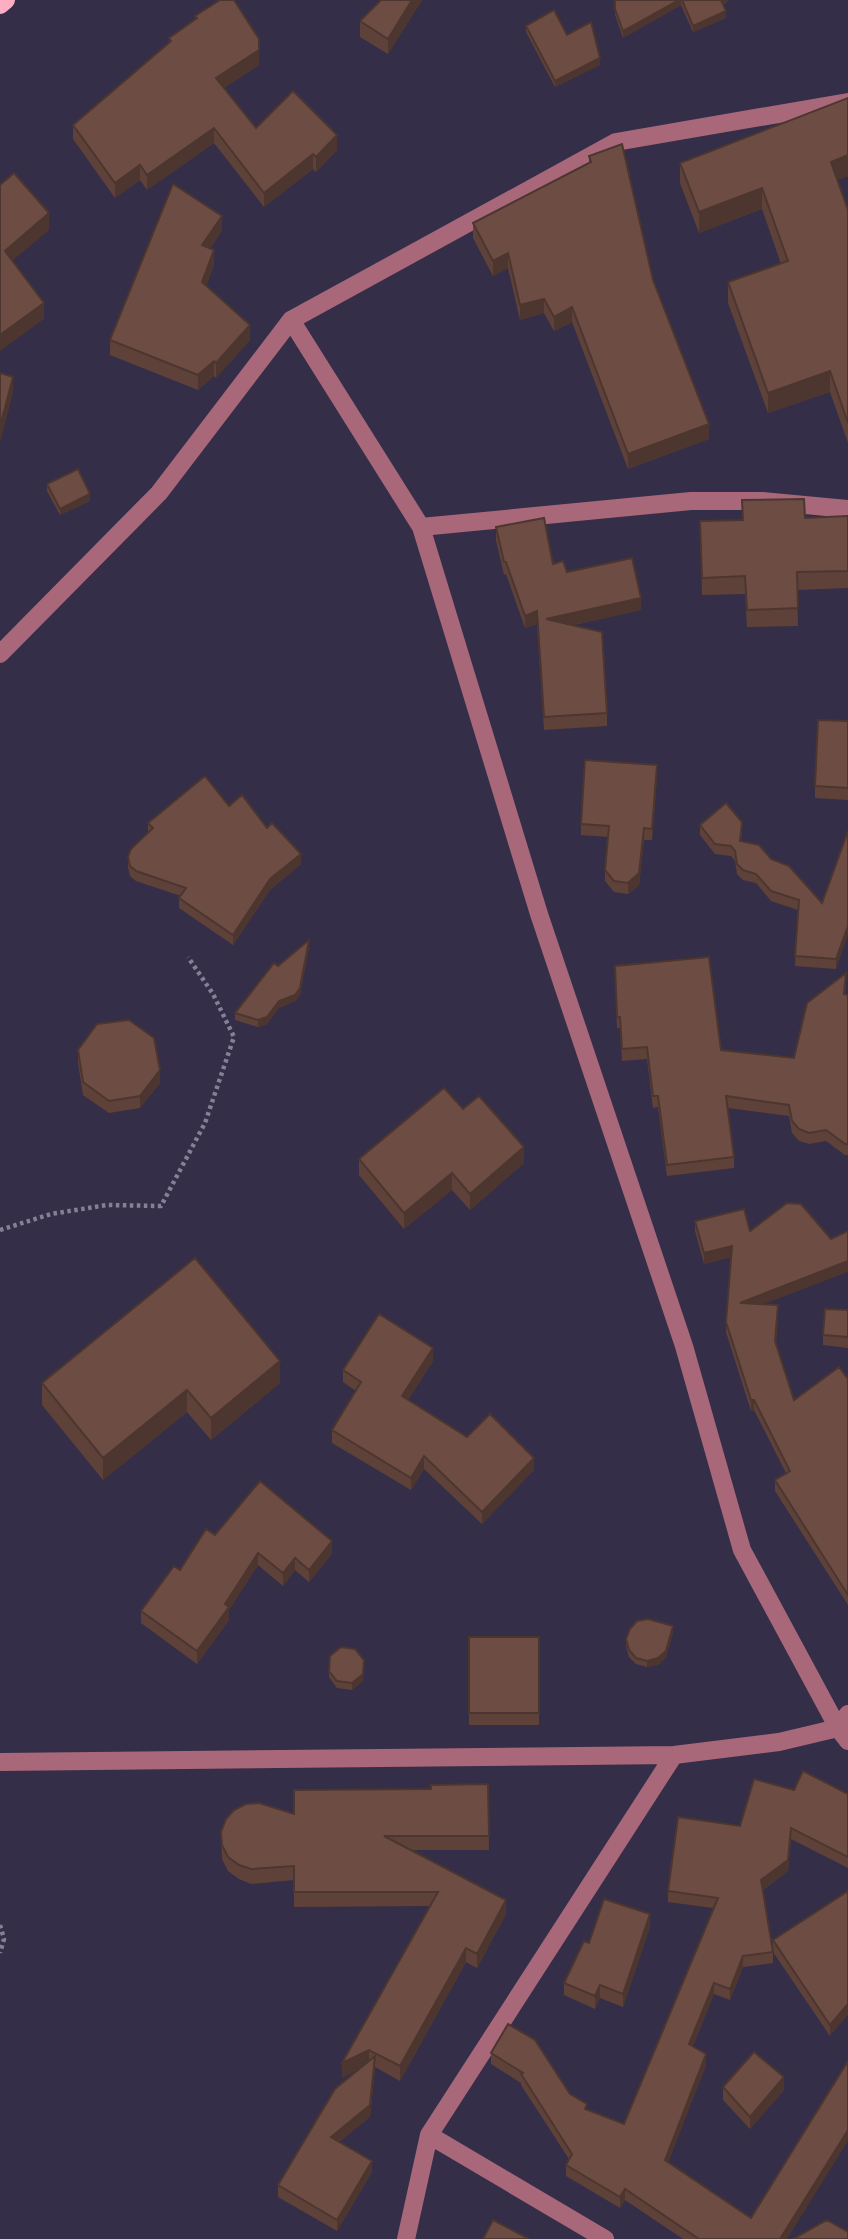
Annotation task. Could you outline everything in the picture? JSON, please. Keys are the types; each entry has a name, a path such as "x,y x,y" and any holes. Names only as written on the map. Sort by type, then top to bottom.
{"main road":[{"path":"0,5 6,0"}],"street":[{"path":"0,654 159,493 291,320 616,142 848,102"},
{"path":"0,1762 674,1755 779,1742 845,1728 742,1550 684,1346 539,914 421,527 291,320"},
{"path":"421,527 691,500 762,501 848,509"},
{"path":"406,2239 429,2135 674,1755"},
{"path":"429,2135 605,2239"}],"path":[{"path":"0,1230 51,1214 107,1205 161,1206 205,1123 234,1037 213,994 188,957"},
{"path":"0,1924 4,1939 0,1953"}],"building":[{"path":"220,0 234,0 259,39 259,50 216,78 256,128 293,91 337,135 316,157 313,154 264,193 214,128 147,175 140,165 115,183 73,125 171,41 169,38 197,18 195,16"},
{"path":"381,0 412,0 388,39 360,21"},
{"path":"615,0 679,0 623,31 615,9"},
{"path":"682,0 721,0 726,11 693,26"},
{"path":"554,10 567,35 591,22 600,58 555,81 526,26"},
{"path":"848,98 848,155 831,162 848,210 848,423 830,371 768,393 728,282 788,261 762,188 699,212 680,163"},
{"path":"622,144 653,280 709,424 628,454 572,307 554,317 544,299 520,305 508,253 493,261 473,223 591,162 589,156"},
{"path":"14,173 49,213 5,251 44,303 0,335 0,185"},
{"path":"173,184 222,216 202,245 214,250 202,282 250,325 216,363 214,361 198,375 110,340"},
{"path":"0,373 13,377 0,427"},
{"path":"78,469 90,494 60,509 47,484"},
{"path":"804,499 805,518 848,516 848,571 797,572 798,608 747,610 745,576 702,578 700,521 743,520 742,500"},
{"path":"544,518 553,564 563,561 567,572 632,558 641,598 546,619 602,632 607,713 544,717 537,611 525,616 504,562 496,527"},
{"path":"818,720 848,721 848,788 815,786"},
{"path":"585,760 657,765 652,829 644,828 639,873 628,883 614,881 605,870 609,826 581,824"},
{"path":"205,776 229,806 242,795 267,828 272,823 301,854 270,879 233,935 179,898 186,888 136,871 130,866 128,857 131,849 153,828 148,823"},
{"path":"726,803 742,822 740,841 759,845 771,859 789,866 822,903 848,831 848,926 836,959 795,956 799,900 771,891 756,874 743,870 737,864 735,851 731,846 715,844 700,825"},
{"path":"309,940 300,988 295,995 279,1001 267,1017 258,1020 235,1013 274,963 278,966"},
{"path":"709,957 721,1050 794,1058 807,1003 846,973 844,994 848,995 848,1144 826,1130 809,1133 799,1129 792,1121 789,1105 726,1096 734,1157 667,1165 658,1096 653,1096 647,1047 622,1049 620,1017 617,1017 615,966"},
{"path":"129,1020 154,1038 160,1070 140,1096 109,1101 83,1082 78,1050 97,1024"},
{"path":"444,1088 463,1109 479,1096 524,1147 470,1194 452,1173 404,1213 359,1159"},
{"path":"787,1203 801,1204 831,1239 848,1231 848,1261 740,1303 778,1305 775,1341 794,1400 839,1367 848,1379 848,1595 775,1480 790,1471 754,1400 751,1400 726,1322 732,1246 704,1253 695,1221 744,1209 750,1231"},
{"path":"195,1258 280,1361 211,1418 187,1390 103,1458 42,1383"},
{"path":"825,1309 848,1310 848,1337 823,1335"},
{"path":"379,1314 433,1348 402,1396 467,1437 490,1414 534,1458 482,1512 424,1456 411,1478 332,1430 361,1382 343,1370"},
{"path":"260,1481 332,1541 309,1570 295,1558 283,1573 258,1553 225,1604 229,1607 197,1651 141,1611 174,1566 180,1570 206,1529 215,1535"},
{"path":"648,1619 673,1626 666,1651 658,1658 647,1661 636,1658 629,1650 626,1639 637,1621"},
{"path":"469,1637 539,1637 539,1713 469,1713"},
{"path":"341,1647 355,1649 364,1660 363,1674 352,1683 337,1681 329,1671 330,1656"},
{"path":"803,1771 848,1794 848,1857 791,1828 788,1860 761,1880 773,1952 743,1956 730,1989 714,1983 689,2044 706,2054 665,2160 751,2218 848,2061 848,2130 780,2239 699,2239 625,2189 620,2197 566,2165 572,2154 521,2074 523,2073 491,2053 508,2024 535,2040 570,2094 587,2104 585,2109 624,2124 718,1898 668,1891 678,1817 740,1826 754,1779 794,1790"},
{"path":"488,1784 489,1836 384,1836 506,1900 477,1954 466,1948 400,2066 369,2050 342,2063 438,1892 294,1892 294,1866 251,1869 228,1857 222,1845 221,1832 226,1819 234,1810 246,1804 259,1803 294,1814 294,1790 431,1789 431,1785"},
{"path":"848,1891 848,2004 830,2025 773,1940"},
{"path":"604,1899 650,1914 623,1994 600,1985 595,1996 564,1983 584,1941 589,1943"},
{"path":"754,2052 784,2077 750,2117 723,2087"},
{"path":"375,2056 370,2105 331,2137 372,2161 337,2220 278,2185 335,2089"},
{"path":"493,2220 529,2239 483,2239"},
{"path":"827,2220 848,2232 848,2239 793,2239"}]}
